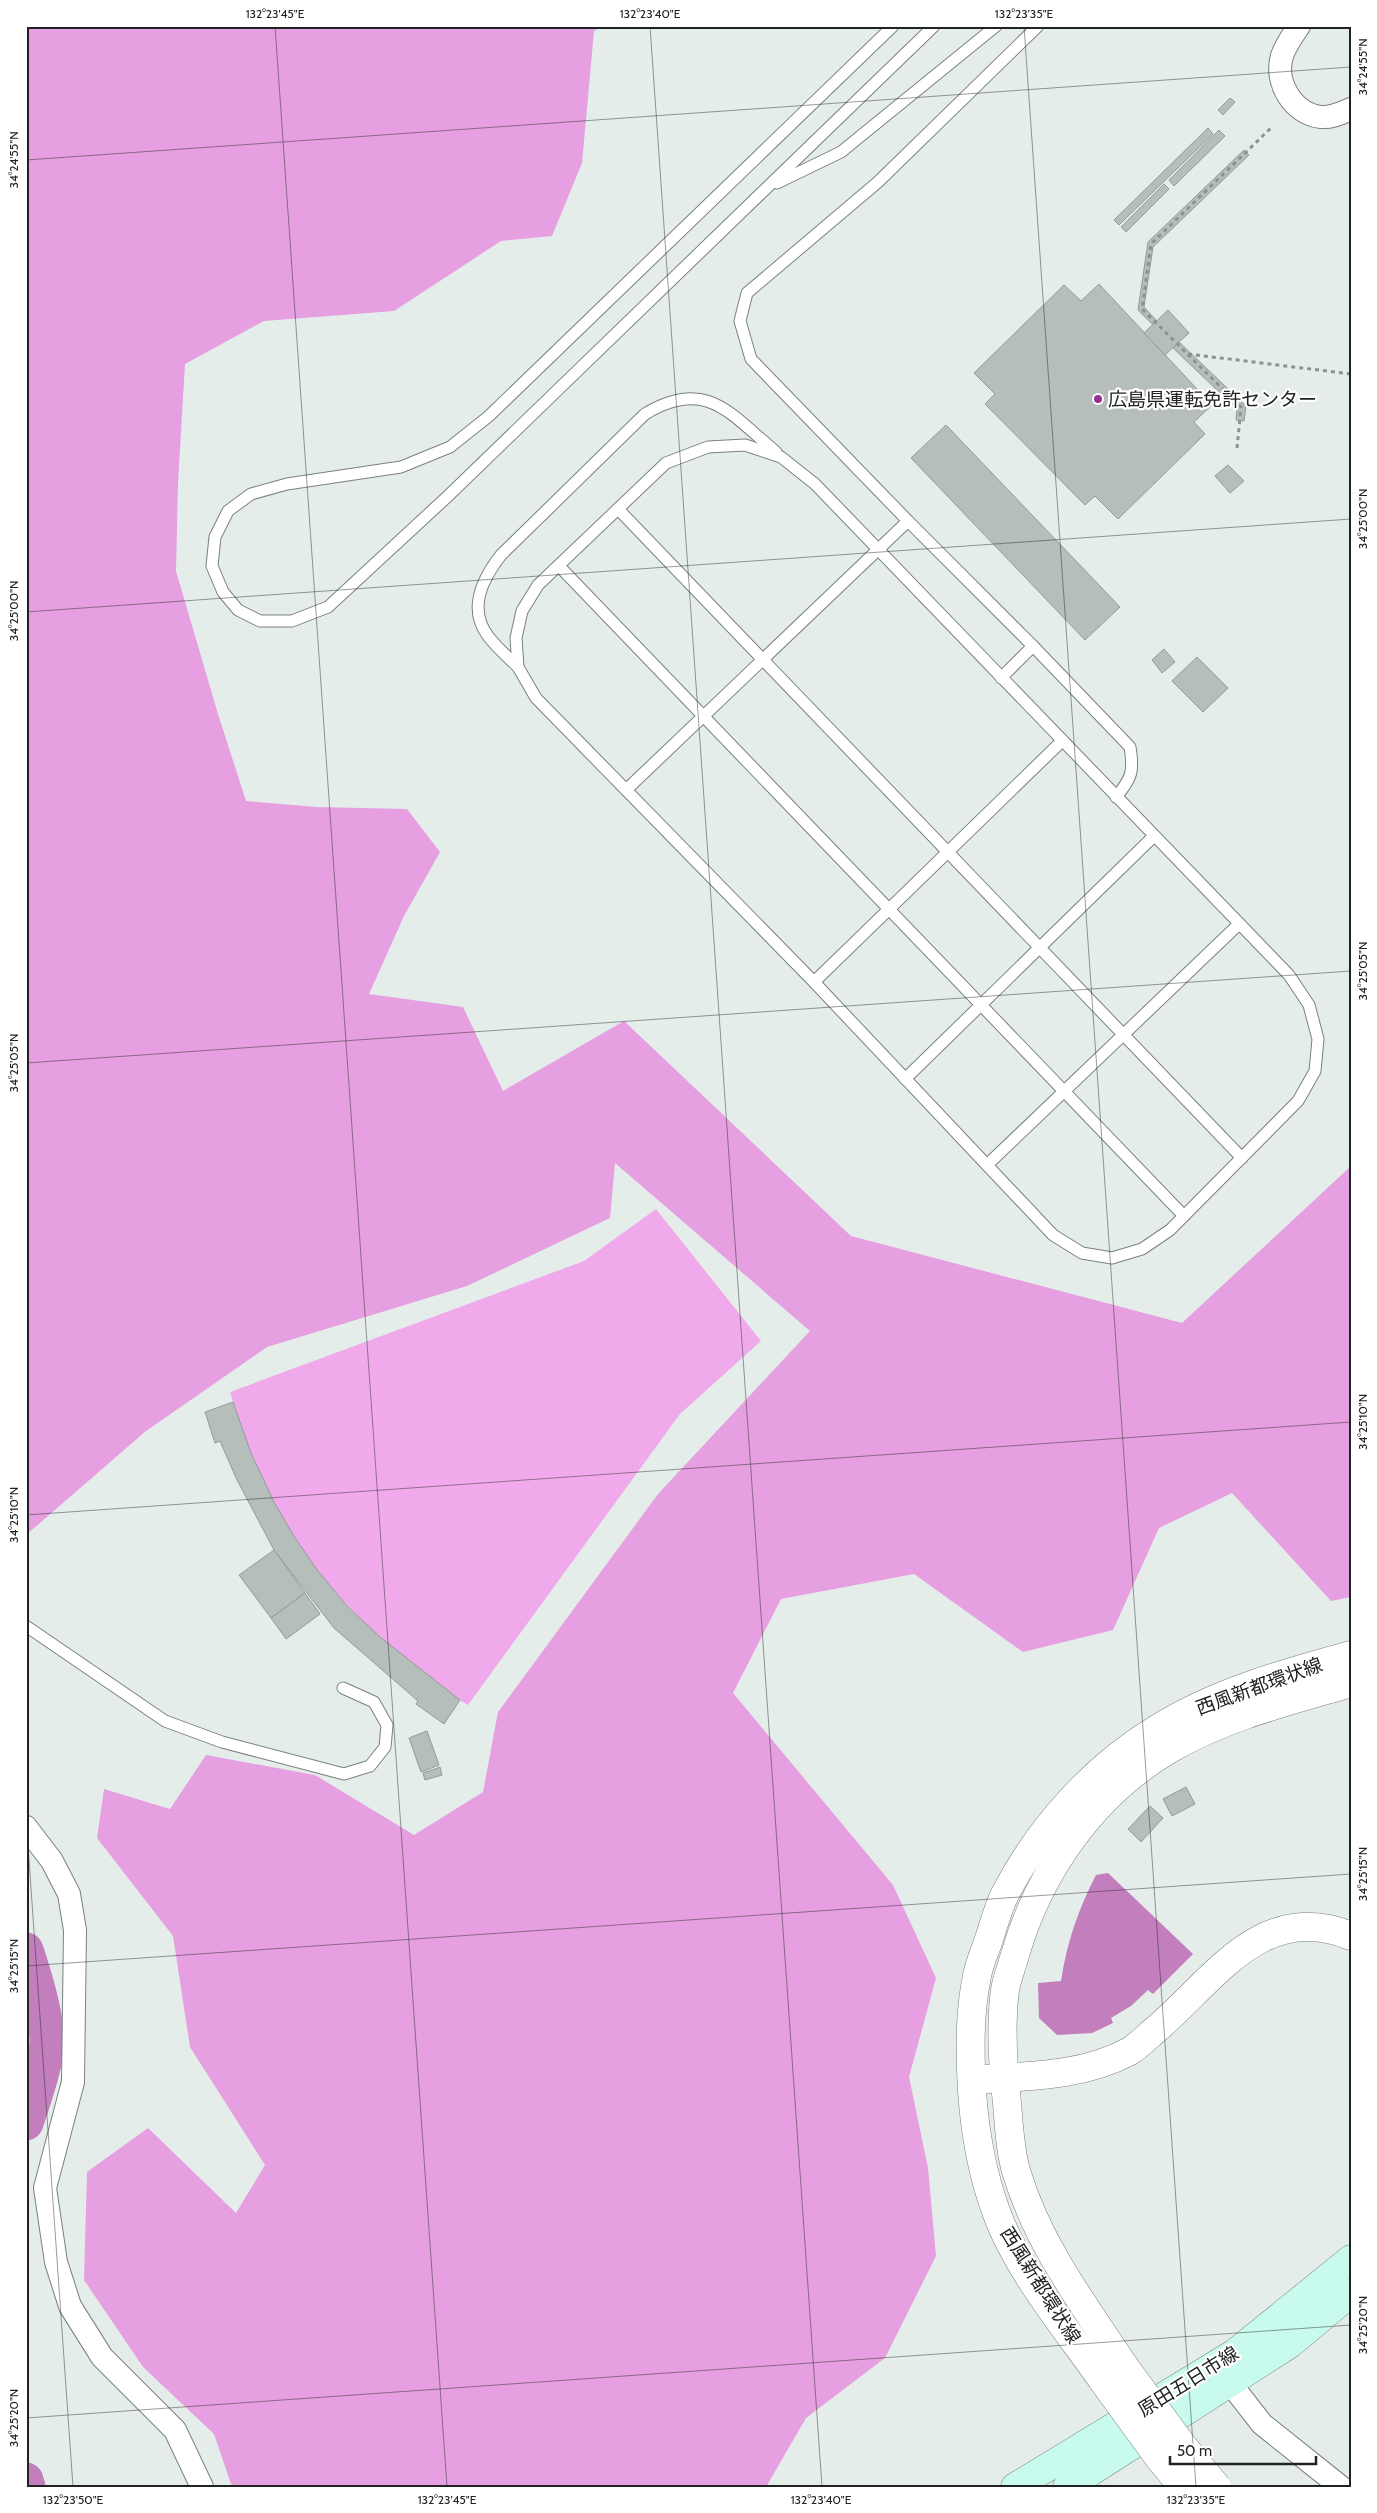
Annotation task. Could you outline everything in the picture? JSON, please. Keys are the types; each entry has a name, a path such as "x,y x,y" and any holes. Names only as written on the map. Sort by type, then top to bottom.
{"main road":[{"name":"原田五日市線","path":"1015,2487 1235,2353 1351,2259"},
{"name":"原田五日市線","path":"1067,2487 1290,2344 1351,2293"}],"street":[{"path":"1299,26 1282,56 1280,67 1286,92 1294,104 1312,115 1321,117 1336,116 1351,109"},
{"name":"西風新都環状線","path":"1217,2487 1183,2446 1114,2374 1036,2285 997,2216 976,2139 970,2018 977,1974 1004,1896 1032,1848 1072,1799 1127,1750 1157,1729 1206,1702 1296,1670 1351,1655"},
{"name":"西風新都環状線","path":"1183,2487 1160,2458 1054,2261 1030,2208 1017,2172 1004,2078 1003,2022 1005,1988 1023,1927 1048,1874 1080,1827 1122,1784 1168,1750 1213,1727 1351,1683"},
{"path":"26,1827 52,1861 69,1894 75,1930 73,2082 45,2188 56,2262 70,2306 102,2357 175,2430 202,2487"},
{"path":"972,2080 1070,2072 1101,2065 1132,2050 1172,2016 1230,1958 1257,1939 1284,1929 1308,1925 1335,1929 1351,1936"},
{"path":"1230,2383 1262,2424 1341,2487"}],"lane":[{"path":"893,26 489,416 450,447 400,468 287,484 251,494 228,511 215,537 212,566 223,592 238,610 260,621 292,621 328,607 448,496 934,26"},
{"path":"767,188 841,152 996,26"},
{"path":"1038,26 878,182 747,293 740,321 750,359 1130,747 1133,765 1129,782 1116,797"},
{"path":"692,397 718,403 781,457 815,484 1289,975 1309,1005 1318,1039 1315,1071 1298,1101 1170,1230 1142,1249 1112,1258 1082,1254 1054,1235 814,982 536,698 518,667 487,635 480,617 479,593 485,575 501,555 645,414 663,403 692,397"},
{"path":"518,667 516,638 522,611 538,585 666,463 708,447 746,445 781,457"},
{"path":"618,509 1242,1158"},
{"path":"626,790 908,521"},
{"path":"559,566 1184,1216"},
{"path":"1001,678 1033,646"},
{"path":"814,982 1062,741"},
{"path":"905,1079 1154,836"},
{"path":"987,1165 1239,924"},
{"path":"26,1626 165,1721 222,1742 344,1774 370,1766 386,1747 387,1725 374,1702 343,1688"}],"path":[{"path":"1237,448 1241,407 1142,309 1151,244 1272,127"},
{"path":"1187,354 1351,374"}],"shaded area":[{"path":"26,26 602,26 594,31 582,163 552,236 501,241 394,311 264,321 185,364 178,483 176,571 246,801 317,807 407,809 440,852 404,916 369,994 463,1007 503,1091 624,1021 851,1236 1182,1323 1351,1166 1351,1597 1331,1601 1232,1493 1159,1528 1113,1630 1023,1652 914,1574 781,1599 733,1693 893,1885 936,1978 909,2077 928,2168 936,2256 885,2358 806,2418 766,2487 235,2487 231,2484 214,2434 143,2367 84,2280 87,2172 148,2128 236,2213 265,2165 190,2047 173,1936 97,1838 104,1789 170,1809 206,1755 315,1775 414,1835 483,1792 498,1712 658,1494 810,1331 615,1163 610,1218 467,1286 267,1347 146,1431 26,1535"},
{"path":"656,1209 761,1341 680,1414 468,1705 441,1686 372,1630 348,1606 309,1559 276,1506 262,1478 249,1450 230,1392 584,1261"},
{"path":"1108,1873 1193,1954 1153,1994 1148,1990 1131,2006 1111,2018 1113,2023 1092,2033 1057,2035 1039,2018 1038,1983 1061,1981 1074,1926 1084,1901 1096,1875"}],"building":[{"path":"1230,98 1235,102 1223,115 1218,110"},
{"path":"1208,128 1213,134 1119,225 1114,220"},
{"path":"1219,130 1225,136 1174,186 1169,180"},
{"path":"1244,150 1249,155 1153,247 1144,307 1157,321 1152,324 1138,310 1148,242"},
{"path":"1164,184 1169,189 1126,232 1121,227"},
{"name":"広島県運転免許センター","path":"1099,284 1212,405 1194,422 1205,434 1118,519 1095,496 1085,505 985,404 995,394 974,373 1064,285 1081,301"},
{"path":"1168,310 1189,333 1165,355 1144,333"},
{"path":"1179,342 1246,406 1244,421 1236,420 1237,409 1173,348"},
{"path":"946,425 1120,607 1085,640 911,458"},
{"path":"1228,465 1244,481 1230,493 1215,476"},
{"path":"1164,649 1175,662 1162,673 1152,660"},
{"path":"1197,657 1228,688 1203,712 1172,681"},
{"path":"233,1402 251,1453 274,1502 295,1538 318,1571 347,1606 380,1637 460,1700 444,1724 416,1704 418,1701 334,1628 274,1550 237,1480 220,1441 215,1443 205,1412"},
{"path":"274,1550 305,1593 271,1618 239,1575"},
{"path":"305,1593 320,1614 286,1639 271,1618"},
{"path":"427,1731 439,1765 421,1772 409,1738"},
{"path":"440,1767 442,1775 425,1780 423,1773"},
{"path":"1186,1787 1195,1804 1172,1816 1163,1799"},
{"path":"1150,1806 1163,1818 1141,1842 1128,1829"}],"waterway":[{"path":"26,1950 42,2006 47,2040 42,2071 26,2123"},
{"path":"26,2480 28,2487"}],"place":[{"name":"広島県運転免許センター","path":"1098,399"}]}
